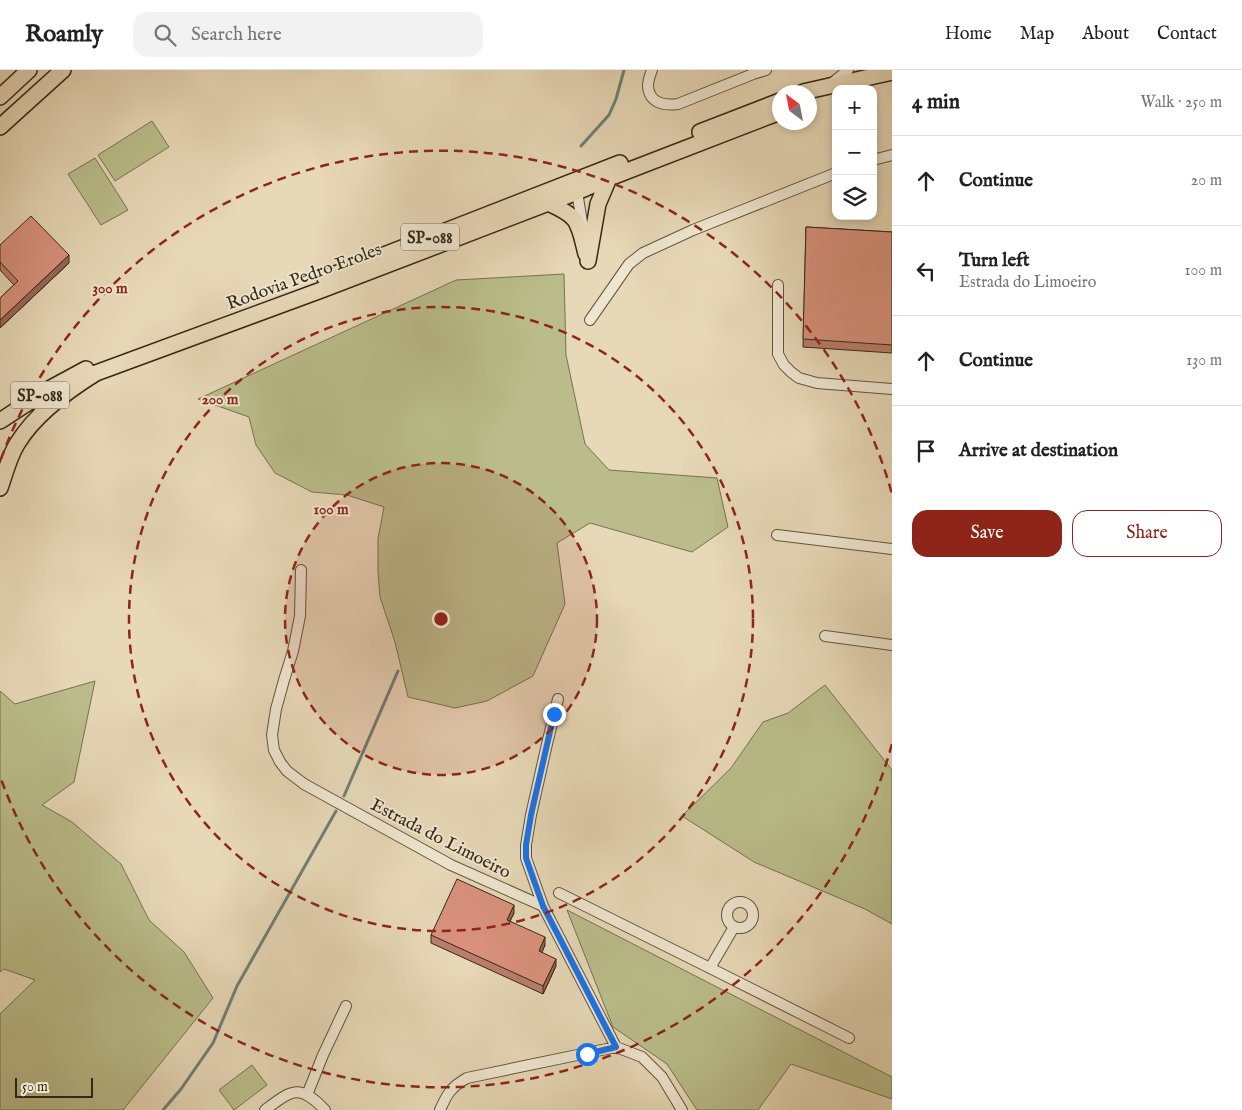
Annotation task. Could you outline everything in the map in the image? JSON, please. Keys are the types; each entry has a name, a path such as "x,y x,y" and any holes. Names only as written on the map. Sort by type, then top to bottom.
{"highway":[{"path":"0,97 28,70"},
{"path":"0,127 63,70"},
{"path":"851,85 892,72"},
{"path":"877,86 892,82"},
{"path":"817,92 832,91"},
{"path":"817,98 832,91"},
{"name":"Rodovia Pedro Eroles","path":"0,421 49,389 80,372 118,356 259,304 772,104"},
{"name":"Rodovia Pedro Eroles","path":"0,488 16,445 24,434 52,404 96,372 324,289 772,115"},
{"path":"588,261 598,204 609,178"},
{"path":"548,203 565,210 574,217 579,226 588,261"}],"street":[{"path":"652,70 648,84 649,93 654,100 668,105 678,104 753,72 766,70"},
{"path":"837,85 848,70"},
{"path":"877,159 892,155"},
{"path":"590,320 629,264 643,253 693,230 832,175"},
{"path":"577,192 588,261"},
{"path":"778,286 778,354 784,365 791,372 799,378 817,383 892,389"},
{"path":"777,535 892,549"},
{"name":"Estrada do Limoeiro","path":"301,570 300,616 293,652 276,709 272,735 274,750 280,762 287,771 304,784 451,866 543,906"},
{"path":"825,636 892,645"},
{"path":"558,699 531,815 526,845 526,858 543,906 616,1047"},
{"path":"559,893 848,1038"},
{"path":"710,968 734,927"},
{"path":"307,1095 323,1054 346,1006"},
{"path":"440,1110 447,1094 467,1078 616,1047 642,1057 662,1077 679,1109"},
{"path":"265,1110 285,1095 297,1091 318,1102 325,1110"}],"green space":[{"path":"152,121 169,147 115,181 98,155"},
{"path":"95,158 128,210 101,225 68,174"},
{"path":"564,274 566,355 585,444 609,470 717,478 728,527 692,552 590,523 557,543 565,604 533,676 487,701 455,708 408,697 395,642 380,597 378,539 384,507 347,495 312,492 275,473 256,445 249,417 198,399 456,280"},
{"path":"95,681 74,782 42,805 72,822 121,864 149,920 184,952 213,998 123,1110 0,1110 0,1014 35,980 4,969 0,972 0,691 15,704"},
{"path":"825,685 892,770 892,924 865,909 754,862 682,816 731,768 763,722 788,713"},
{"path":"567,910 892,1077 892,1099 791,1064 758,1110 697,1110 667,1064 613,1027"},
{"path":"252,1065 267,1085 234,1110 219,1090"}],"building":[{"path":"31,216 69,255 0,320 0,298 18,281 0,262 0,245"},
{"path":"806,227 892,232 892,345 803,339"},
{"path":"457,879 514,905 507,920 545,937 539,951 556,959 543,986 431,935"}],"waterway":[{"path":"581,146 609,115 616,99 624,70"},
{"path":"344,796 398,671"},
{"path":"163,1110 181,1089 213,1043 237,986 336,811"}],"route":[{"path":"554,714 531,815 526,845 526,858 543,906 616,1047 587,1054"}]}
